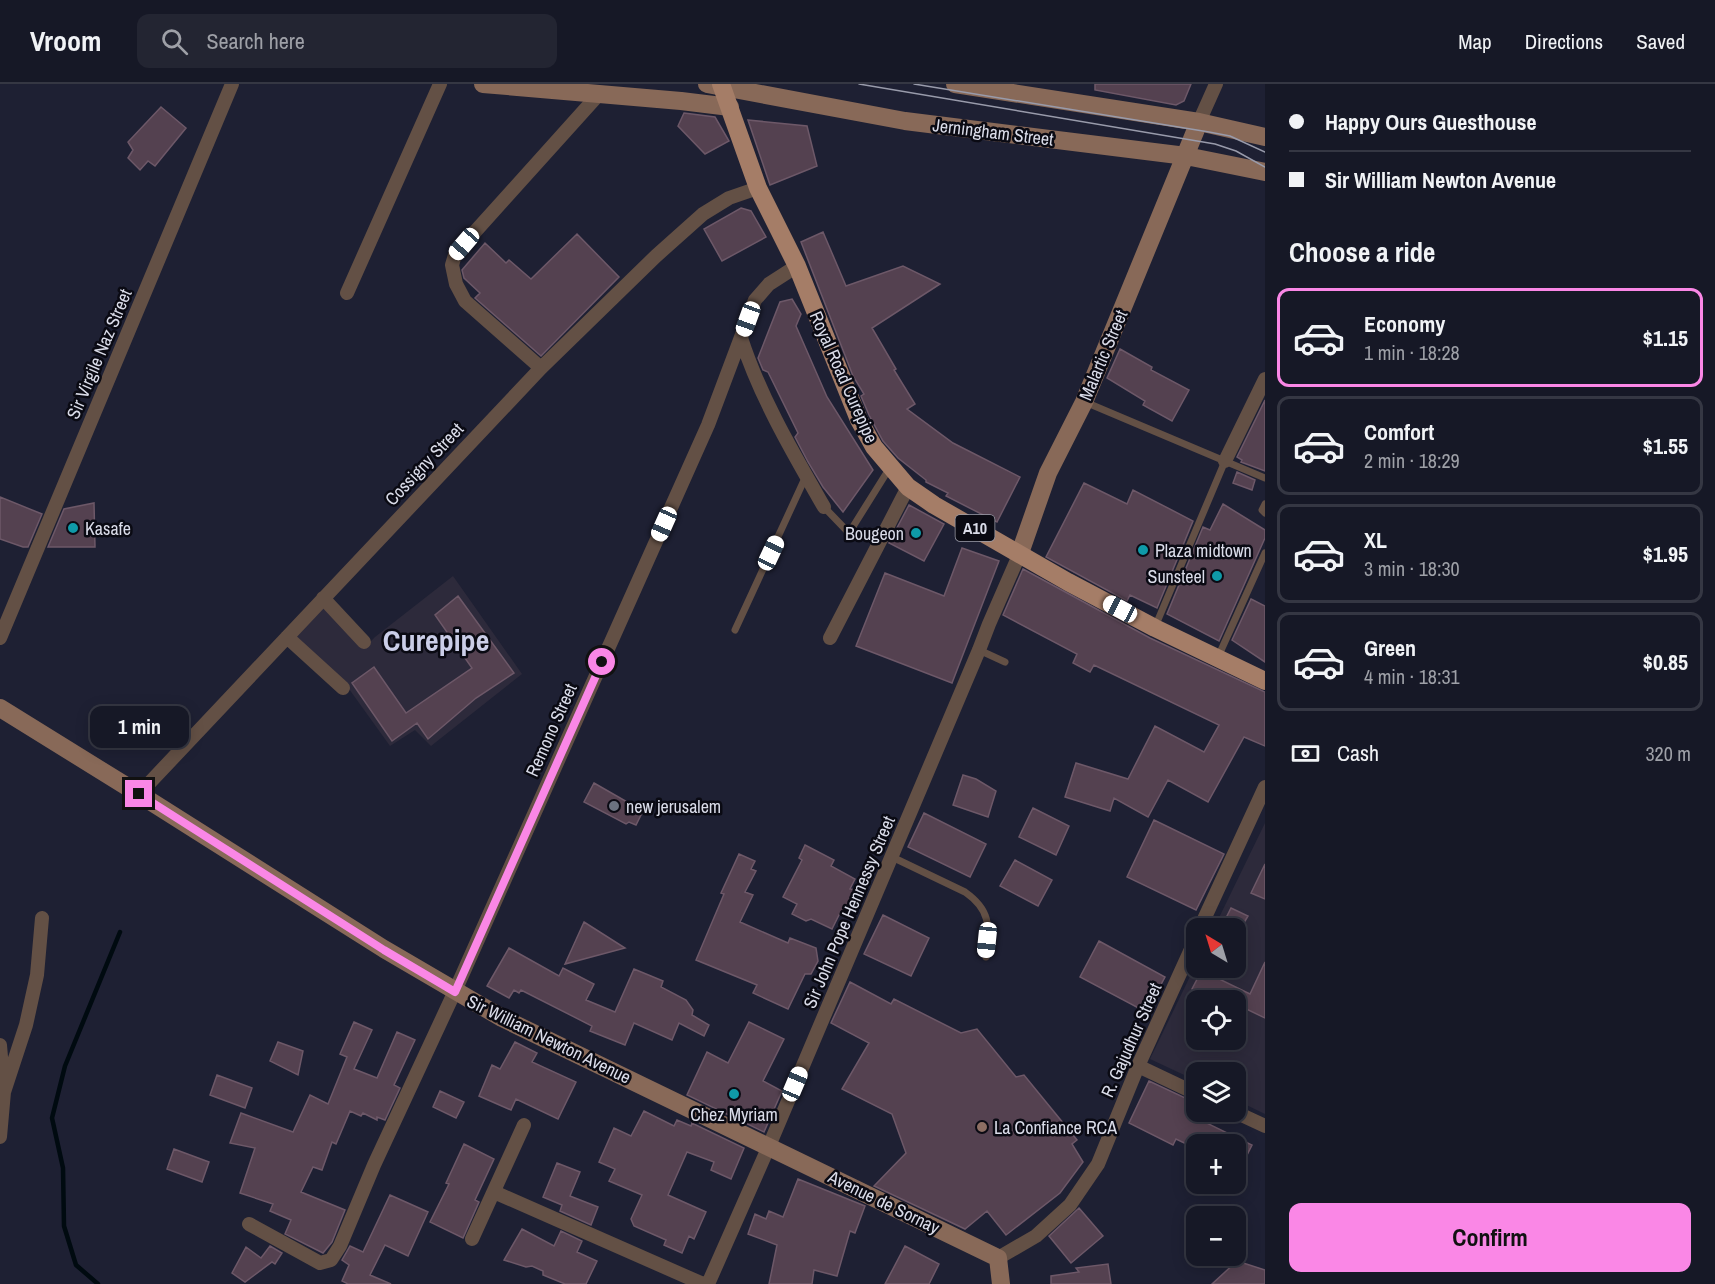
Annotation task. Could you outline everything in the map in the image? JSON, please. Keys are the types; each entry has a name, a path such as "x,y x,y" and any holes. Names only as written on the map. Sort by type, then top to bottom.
{"main road":[{"name":"Royal Road Curepipe","path":"717,85 730,107 758,188 796,267 859,420 874,447 908,487 934,505 1068,582 1155,628 1265,681"}],"street":[{"name":"Sir Virgile Naz Street","path":"0,638 232,84"},
{"path":"347,293 440,84"},
{"path":"483,84 730,107"},
{"path":"956,84 1199,122 1265,137"},
{"path":"1199,122 1216,84"},
{"name":"Jerningham Street","path":"717,85 905,121 1186,156 1264,172"},
{"path":"541,368 465,301 456,284 452,265 455,255 599,94"},
{"name":"Malartic Street","path":"1020,553 1048,473 1084,402 1199,122"},
{"name":"Cossigny Street","path":"139,794 541,368 656,256 703,214 729,198 758,188"},
{"name":"Remono Street","path":"249,1224 320,1263 331,1260 340,1246 374,1165 455,992 708,425 754,300 769,284 796,267"},
{"path":"741,338 750,366 824,507"},
{"path":"1225,461 1265,378"},
{"path":"830,638 908,487"},
{"name":"Sir John Pope Hennessy Street","path":"708,1284 769,1146 1020,553"},
{"path":"323,598 364,642"},
{"path":"287,637 343,688"},
{"name":"Sir William Newton Avenue","path":"0,708 384,950 455,992 502,1018 769,1146"},
{"path":"1205,918 1265,787"},
{"path":"4,1092 26,1025 35,985 42,918"},
{"name":"R. Gajudhur Street","path":"998,1258 1036,1236 1070,1205 1098,1164 1138,1066 1186,960"},
{"path":"0,1045 4,1092 0,1137"},
{"path":"1138,1066 1186,1089"},
{"path":"1246,1117 1265,1126"},
{"path":"472,1239 524,1125"},
{"name":"Avenue de Sornay","path":"769,1146 998,1258"},
{"path":"494,1192 703,1284"},
{"path":"998,1258 1001,1284"}],"lane":[{"path":"1084,402 1265,478"},
{"path":"1155,628 1225,461"},
{"path":"824,507 849,533 890,466"},
{"path":"735,630 806,476"},
{"path":"1265,504 1262,510 1265,513"},
{"path":"1217,658 1265,553"},
{"path":"979,650 1005,662"},
{"path":"892,857 975,899 989,923 986,957"}],"shaded area":[{"path":"453,576 522,674 431,746 415,730 390,746 344,682 294,637 323,604 365,647"},
{"path":"1265,823 1265,1114 1246,1105 1246,1062 1186,1062 1186,1076 1150,1059 1189,978 1246,978 1246,918 1219,918"}],"building":[{"path":"1095,84 1191,84 1184,101 1176,105 1095,90"},
{"path":"161,107 186,128 155,166 148,161 140,170 128,158 133,150 128,142"},
{"path":"684,113 715,117 729,141 705,154 678,126"},
{"path":"748,120 807,126 817,166 770,185"},
{"path":"741,208 751,211 766,237 722,261 704,229"},
{"path":"823,232 846,286 903,266 940,284 872,328 915,404 907,409 953,443 1020,477 997,522 946,496 948,493 926,482 898,458 883,441 861,396 864,394 853,376 801,242"},
{"path":"577,234 619,277 541,356 475,298 480,293 464,278 462,270 485,243 506,263 509,260 531,279"},
{"path":"792,299 801,314 796,326 827,397 873,470 843,512 823,487 808,462 795,437 798,433 768,372 763,370 758,358 780,302"},
{"path":"1120,349 1152,367 1151,370 1189,390 1172,421 1143,405 1145,401 1107,378"},
{"path":"1265,400 1265,471 1241,462 1242,460 1237,457"},
{"path":"1237,472 1255,480 1252,490 1233,483"},
{"name":"Plaza midtown","path":"1084,483 1127,504 1133,490 1193,521 1157,608 1130,595 1127,601 1046,557"},
{"path":"0,497 42,514 28,547 0,539"},
{"name":"Kasafe","path":"94,503 95,547 48,547 64,509"},
{"name":"Sunsteel","path":"1223,504 1265,530 1265,538 1219,641 1167,614 1203,527 1210,530"},
{"name":"Bougeon","path":"909,505 944,524 924,561 889,543"},
{"path":"962,548 999,561 952,683 856,646 885,573 944,596"},
{"path":"1023,569 1150,638 1265,692 1265,746 1244,737 1208,802 1168,780 1148,817 1114,798 1110,811 1065,797 1076,763 1128,779 1155,726 1204,752 1219,725 1094,665 1090,672 1073,663 1077,654 1003,615"},
{"path":"458,596 514,673 476,698 428,739 417,723 392,741 352,683 374,667 406,713 472,668 435,615"},
{"path":"1251,599 1265,606 1265,662 1232,640"},
{"path":"963,775 976,779 996,791 988,817 953,805"},
{"name":"new jerusalem","path":"594,783 643,811 636,825 629,822 626,824 584,802"},
{"path":"1033,808 1069,826 1056,855 1019,837"},
{"path":"924,813 986,844 970,877 908,847"},
{"path":"1154,820 1224,854 1196,910 1127,877"},
{"path":"805,845 834,860 831,866 855,879 850,889 856,890 845,912 841,911 832,929 811,919 806,921 792,914 797,904 783,897 802,860 799,858"},
{"path":"739,854 755,861 751,869 756,871 745,892 753,895 740,922 788,943 790,938 816,948 818,961 811,974 805,974 788,1009 753,993 757,985 696,960 724,894 721,893"},
{"path":"1015,860 1052,880 1038,906 1000,886"},
{"path":"1265,864 1265,899 1251,893"},
{"path":"1231,908 1248,916 1246,919 1226,918"},
{"path":"883,915 929,938 911,976 864,954"},
{"path":"584,922 625,948 565,964"},
{"path":"1099,941 1165,977 1146,1012 1080,977"},
{"path":"509,948 559,976 563,968 594,984 586,1000 615,1012 634,969 663,981 661,987 686,1000 693,1010 692,1015 709,1025 704,1036 679,1023 672,1040 634,1023 625,1045 590,1031 592,1026 521,990 519,993 514,990 509,998 487,986"},
{"path":"1265,962 1265,1018 1246,1009 1246,992 1250,994"},
{"path":"1198,978 1217,978 1242,990 1192,989"},
{"name":"La Confiance RCA","path":"850,982 891,1004 894,999 961,1033 977,1029 1016,1077 1024,1075 1077,1140 1072,1144 1083,1162 1060,1193 1006,1235 987,1211 965,1229 874,1186 906,1153 892,1114 842,1089 869,1043 831,1023"},
{"path":"354,1022 372,1030 354,1069 377,1078 397,1032 415,1040 394,1085 400,1088 385,1120 377,1117 377,1120 363,1113 361,1116 350,1111 336,1144 332,1142 322,1170 313,1167 301,1192 345,1210 332,1242 323,1253 285,1234 291,1220 270,1211 273,1204 240,1193 255,1148 230,1143 241,1113 293,1132 310,1095 328,1104 347,1057 340,1054"},
{"name":"Chez Myriam","path":"749,1022 784,1039 763,1081 782,1091 764,1132 687,1095 707,1052 728,1063"},
{"path":"278,1042 303,1051 298,1075 270,1061"},
{"path":"515,1042 537,1053 532,1062 576,1082 558,1119 516,1099 511,1110 479,1096 492,1065 500,1069"},
{"path":"217,1075 252,1088 245,1108 210,1095"},
{"path":"1149,1081 1186,1098 1186,1122 1205,1122 1229,1134 1186,1134 1186,1144 1176,1139 1173,1145 1129,1123"},
{"path":"440,1091 464,1102 456,1118 433,1107"},
{"path":"644,1111 674,1126 677,1120 691,1126 692,1123 744,1148 731,1179 711,1170 714,1162 687,1152 668,1195 706,1212 694,1239 689,1236 682,1253 664,1245 666,1240 634,1226 631,1219 642,1195 609,1181 615,1169 599,1162 614,1128 631,1136"},
{"path":"1246,1142 1252,1145 1246,1157"},
{"path":"464,1144 494,1159 475,1200 479,1202 463,1238 430,1222 449,1184 446,1183"},
{"path":"174,1149 209,1162 202,1182 167,1169"},
{"path":"557,1163 580,1172 570,1196 598,1207 591,1225 560,1211 562,1205 543,1197"},
{"path":"798,1179 865,1206 855,1233 850,1231 837,1276 814,1270 812,1284 769,1284 777,1245 748,1234 755,1214 766,1219 769,1211 783,1217"},
{"path":"390,1195 428,1212 408,1256 385,1245 370,1275 391,1284 348,1284 342,1281 349,1265 342,1260 350,1246 363,1252"},
{"path":"1079,1208 1103,1236 1071,1263 1049,1236"},
{"path":"522,1229 554,1246 561,1231 582,1241 577,1252 597,1261 586,1284 565,1284 543,1275 543,1271 532,1266 526,1267 504,1260"},
{"path":"270,1246 282,1253 275,1264 272,1262 245,1282 232,1273 246,1247 261,1258"},
{"path":"905,1246 939,1264 929,1284 885,1284"},
{"path":"1108,1264 1111,1284 1051,1284 1051,1276 1079,1272 1076,1268"},
{"path":"1246,1264 1265,1270 1265,1284 1212,1284 1232,1266 1246,1266"}],"waterway":[{"path":"98,1284 76,1265 64,1226 63,1168 52,1118 65,1066 120,932"}],"tram line":[{"path":"859,84 1215,144 1236,151 1265,167"},
{"path":"914,84 1230,136 1265,152"}],"place":[{"name":"Kasafe","path":"73,528"},
{"name":"Bougeon","path":"916,533"},
{"name":"Plaza midtown","path":"1143,550"},
{"name":"Sunsteel","path":"1217,576"},
{"name":"new jerusalem","path":"614,806"},
{"name":"Chez Myriam","path":"734,1094"},
{"name":"La Confiance RCA","path":"982,1127"}],"district":[{"name":"Curepipe","path":"436,640"}],"route":[{"path":"139,794 384,950 455,992 602,662"}]}
